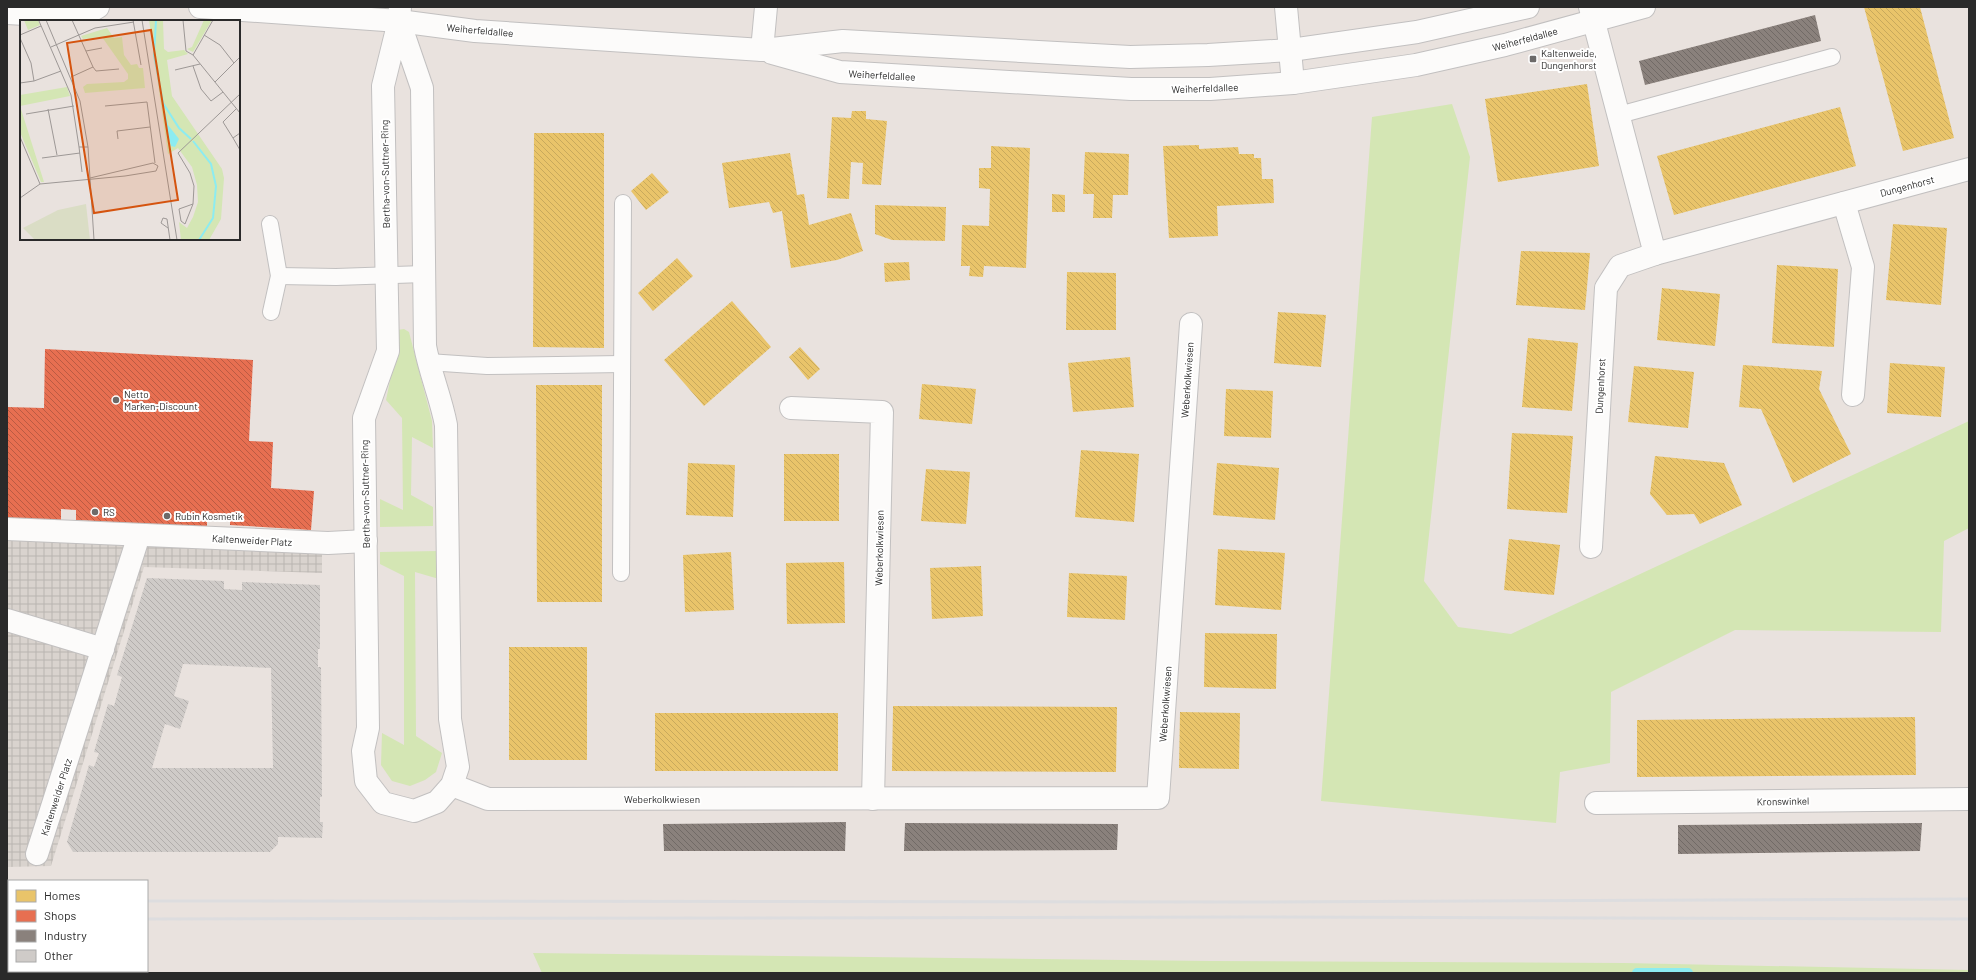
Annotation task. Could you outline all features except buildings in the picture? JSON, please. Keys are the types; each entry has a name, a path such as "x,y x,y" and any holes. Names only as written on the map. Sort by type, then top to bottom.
{"street":[{"path":"7,13 81,17 98,7"},
{"name":"Weiherfeldallee","path":"200,7 399,14 475,31 762,50 843,41 1130,57 1208,55 1291,50 1417,32 1528,7"},
{"path":"762,50 766,7"},
{"path":"1286,7 1293,83"},
{"name":"Weiherfeldallee","path":"762,50 847,73 1131,89 1210,89 1293,83 1416,65 1505,45 1592,14 1644,7"},
{"name":"Bertha-von-Suttner-Ring","path":"399,14 422,88 425,346 428,362 442,404 446,425 450,719 458,767 452,785 437,802 414,810 383,803 366,781 363,751 368,728 364,418 388,351 383,86 399,14"},
{"path":"1592,14 1655,254"},
{"name":"Dungenhorst","path":"1591,547 1606,288 1620,266 1655,254 1969,169"},
{"path":"1844,203 1863,267 1852,395"},
{"name":"Weberkolkwiesen","path":"452,785 488,799 1158,798 1191,324"},
{"name":"Weberkolkwiesen","path":"791,408 882,412 873,798"},
{"name":"Kaltenweider Platz","path":"7,529 328,543 366,542"},
{"name":"Kaltenweider Platz","path":"37,854 139,535"},
{"path":"7,620 103,649"},
{"name":"Kronswinkel","path":"1596,803 1969,799"}],"lane":[{"path":"1619,115 1832,57"},
{"path":"621,573 622,203"},
{"path":"270,224 279,276 271,312"},
{"path":"279,276 336,277 424,274"},
{"path":"428,362 487,366 622,364"}],"green space":[{"path":"1452,104 1470,157 1424,581 1458,627 1511,634 1969,421 1969,528 1944,541 1941,632 1735,630 1611,692 1610,763 1560,772 1556,823 1321,801 1372,117"},
{"path":"404,329 409,332 432,421 433,448 412,437 411,495 433,507 433,526 380,527 380,499 403,510 402,418 386,400 396,352 397,330"},
{"path":"438,551 439,579 415,572 416,736 442,753 436,772 425,780 410,786 392,781 381,765 382,733 404,745 404,576 380,564 380,552"},
{"path":"533,953 1210,961 1624,963 1969,970 1969,973 542,973"}],"shaded area":[{"path":"7,521 322,534 322,573 144,567 51,866 7,867"}],"waterway":[{"path":"1637,973 1688,973"}],"railway":[{"path":"148,901 1246,902 1969,899"},
{"path":"148,919 1247,917 1969,919"}],"place":[{"name":"Kaltenweide, Dungenhorst","path":"1533,59"},
{"name":"Netto Marken-Discount","path":"116,400"},
{"name":"RS","path":"95,512"},
{"name":"Rubin Kosmetik","path":"167,516"}]}
